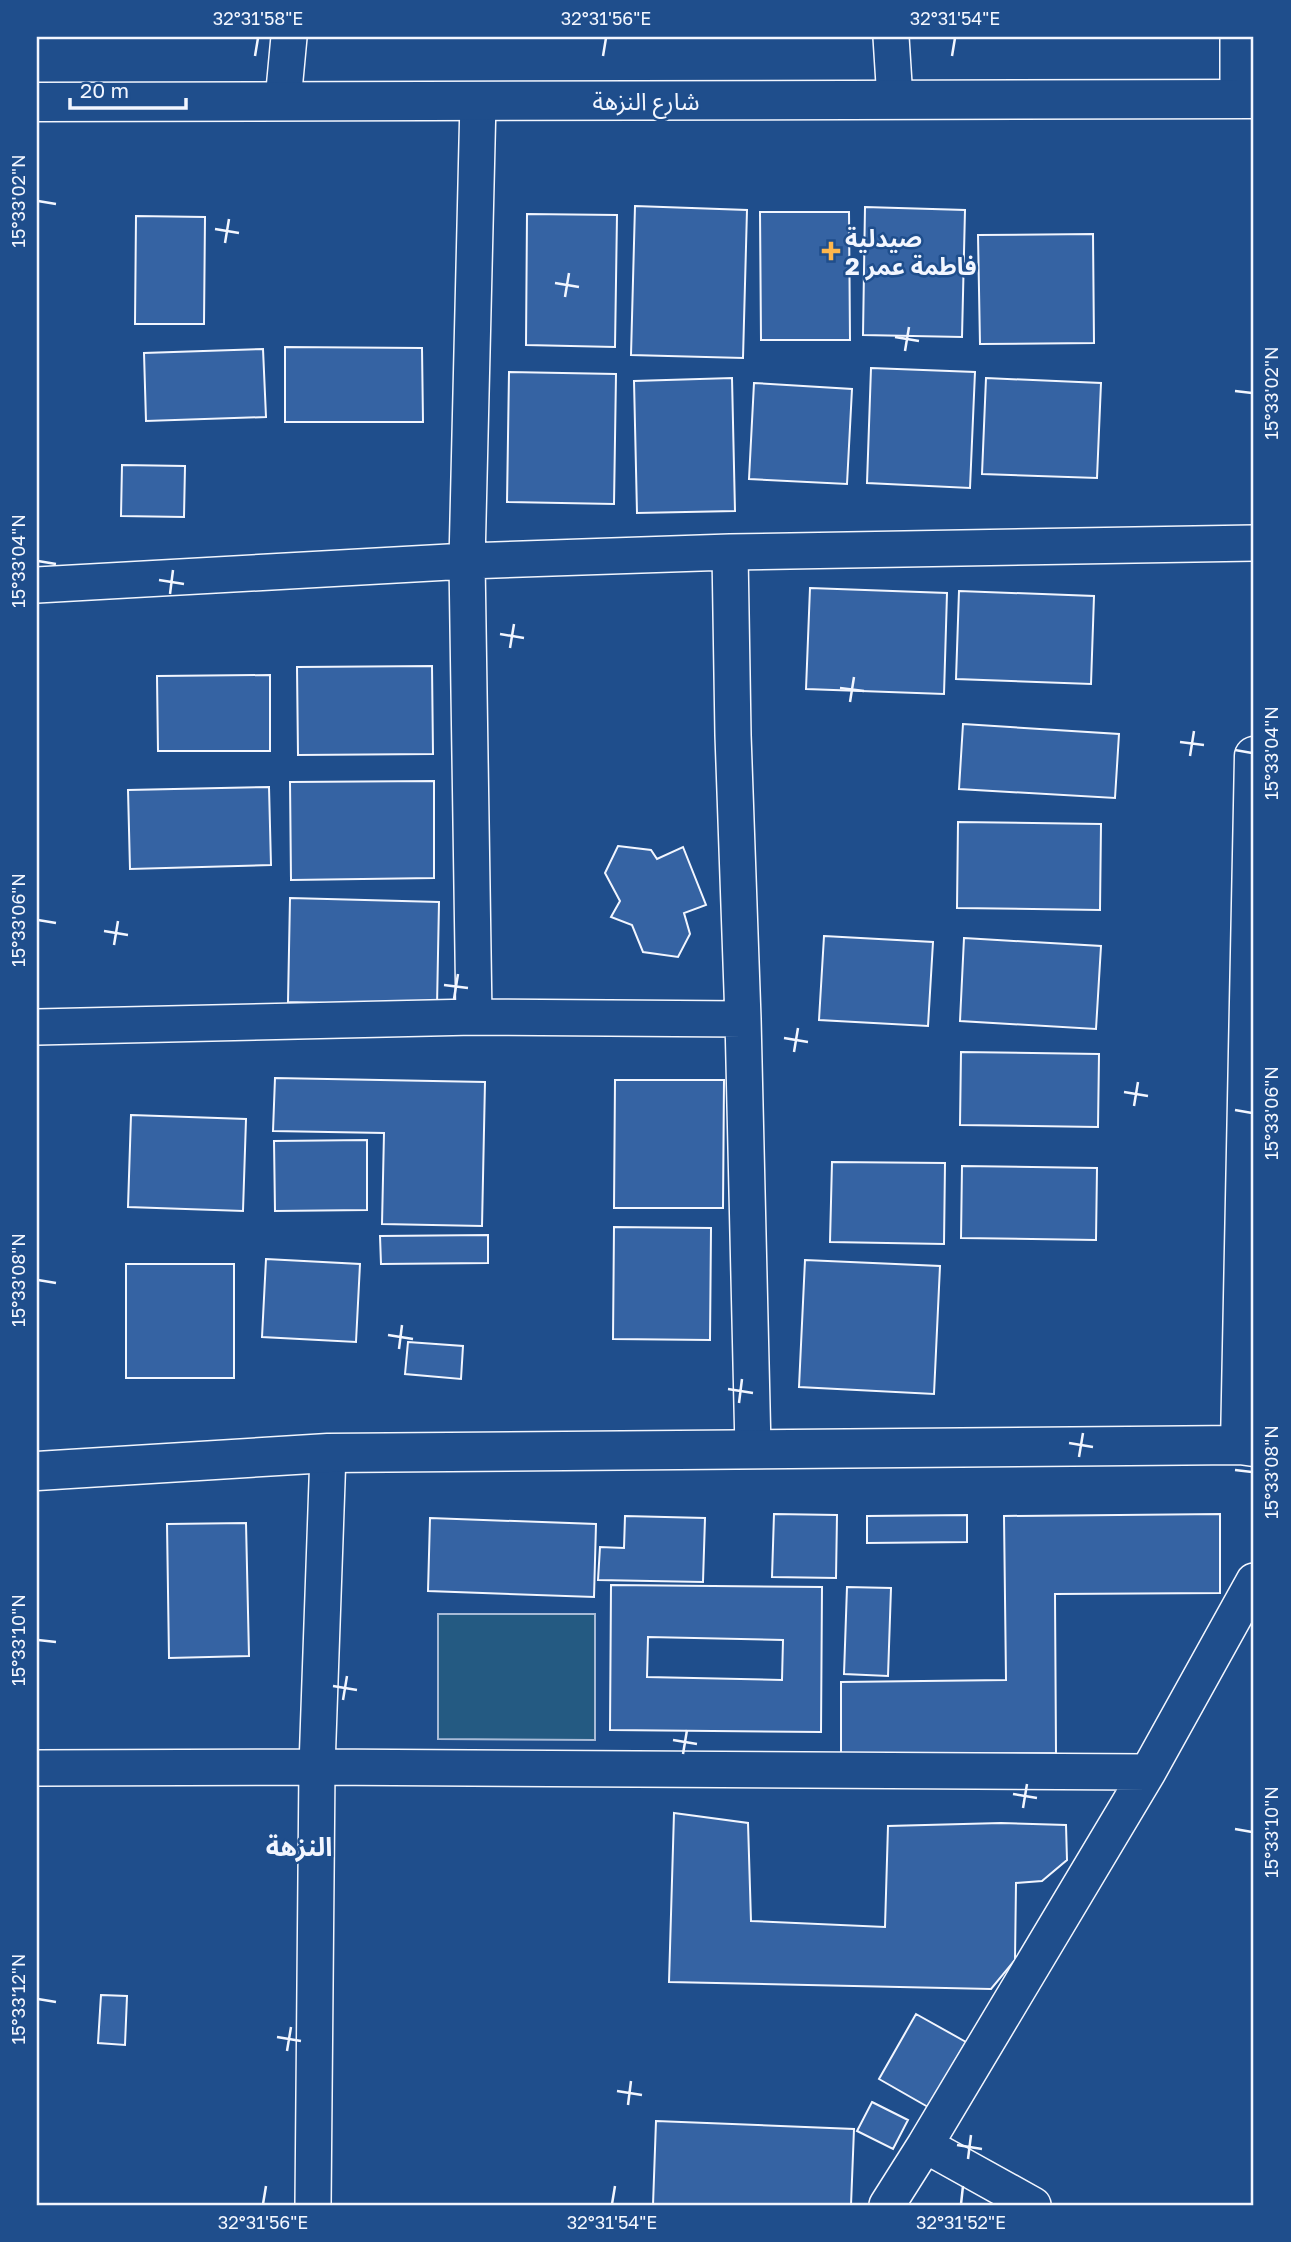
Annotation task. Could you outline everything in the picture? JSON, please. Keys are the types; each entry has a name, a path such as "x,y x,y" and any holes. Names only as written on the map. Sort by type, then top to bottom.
{"street":[{"path":"283,101 289,37"},
{"path":"891,37 895,100"},
{"path":"1238,37 1246,99"},
{"name":"شارع النزهة","path":"37,102 1246,99"},
{"path":"474,1017 467,561 478,101"},
{"path":"37,585 467,561 730,552 1254,543"},
{"path":"730,552 753,1449"},
{"path":"37,1471 328,1453 1247,1446 1254,756"},
{"path":"37,1027 474,1017 743,1019"},
{"path":"313,2205 317,1768 328,1453"},
{"path":"887,2205 1148,1772 1254,1581"},
{"path":"37,1768 1148,1772"},
{"path":"925,2145 1033,2205"}],"shaded area":[{"path":"438,1614 595,1614 595,1740 438,1739"}],"building":[{"path":"635,206 747,210 743,358 631,355"},
{"path":"865,207 965,210 962,337 863,335"},
{"path":"760,212 849,212 850,340 761,340"},
{"path":"527,214 617,215 615,347 526,345"},
{"path":"136,216 205,217 204,324 135,324"},
{"path":"1093,234 1094,343 980,344 978,235"},
{"path":"285,347 422,348 423,422 285,422"},
{"path":"263,349 266,417 146,421 144,353"},
{"path":"871,368 975,372 970,488 867,483"},
{"path":"509,372 616,374 614,504 507,502"},
{"path":"732,378 735,511 637,513 634,381"},
{"path":"986,378 1101,383 1097,478 982,474"},
{"path":"754,383 852,389 847,484 749,479"},
{"path":"122,465 185,466 184,517 121,516"},
{"path":"810,588 947,593 944,694 806,689"},
{"path":"959,591 1094,596 1091,684 956,679"},
{"path":"432,666 433,754 298,755 297,667"},
{"path":"270,675 270,751 158,751 157,676"},
{"path":"963,724 1119,734 1115,798 959,789"},
{"path":"434,781 434,878 291,880 290,782"},
{"path":"269,787 271,865 130,869 128,790"},
{"path":"958,822 1101,824 1100,910 957,908"},
{"path":"618,846 651,850 657,859 683,847 706,905 684,913 690,934 678,957 643,952 632,925 611,917 620,901 605,873"},
{"path":"290,898 439,902 437,1006 288,1002"},
{"path":"824,936 933,942 928,1026 819,1020"},
{"path":"964,938 1101,946 1096,1029 960,1021"},
{"path":"961,1052 1099,1054 1098,1127 960,1125"},
{"path":"275,1078 485,1082 482,1226 382,1224 384,1133 273,1131"},
{"path":"615,1080 724,1080 723,1208 614,1208"},
{"path":"131,1115 246,1119 243,1211 128,1207"},
{"path":"367,1140 367,1210 275,1211 274,1141"},
{"path":"832,1162 945,1163 944,1244 830,1242"},
{"path":"962,1166 1097,1168 1096,1240 961,1238"},
{"path":"614,1227 711,1228 710,1340 613,1339"},
{"path":"488,1235 488,1263 381,1264 380,1236"},
{"path":"266,1259 360,1264 356,1342 262,1337"},
{"path":"805,1260 940,1266 934,1394 799,1387"},
{"path":"126,1264 234,1264 234,1378 126,1378"},
{"path":"408,1342 463,1346 461,1379 405,1374"},
{"path":"774,1514 837,1515 836,1578 772,1577"},
{"path":"1220,1514 1220,1593 1055,1594 1056,1753 841,1755 841,1682 1006,1680 1004,1516"},
{"path":"967,1515 967,1542 867,1543 867,1516"},
{"path":"625,1516 705,1518 703,1582 598,1580 600,1547 624,1548"},
{"path":"430,1518 596,1524 594,1597 428,1591"},
{"path":"246,1523 249,1656 169,1658 167,1524"},
{"path":"611,1585 822,1587 821,1732 610,1730","holes":["648,1637 783,1640 782,1680 647,1677"]},
{"path":"847,1587 891,1588 888,1676 844,1674"},
{"path":"674,1813 748,1823 751,1921 885,1927 888,1826 1001,1823 1066,1825 1067,1860 1042,1881 1016,1883 1015,1960 991,1989 669,1982"},
{"path":"101,1995 127,1996 125,2045 98,2043"},
{"path":"916,2014 966,2042 928,2107 879,2079"},
{"path":"872,2102 908,2120 893,2149 857,2131"},
{"path":"656,2121 854,2129 851,2205 653,2205"}],"place":[{"name":"صيدلية فاطمة عمر 2","path":"831,251"}],"district":[{"name":"النزهة","path":"299,1846"}]}
